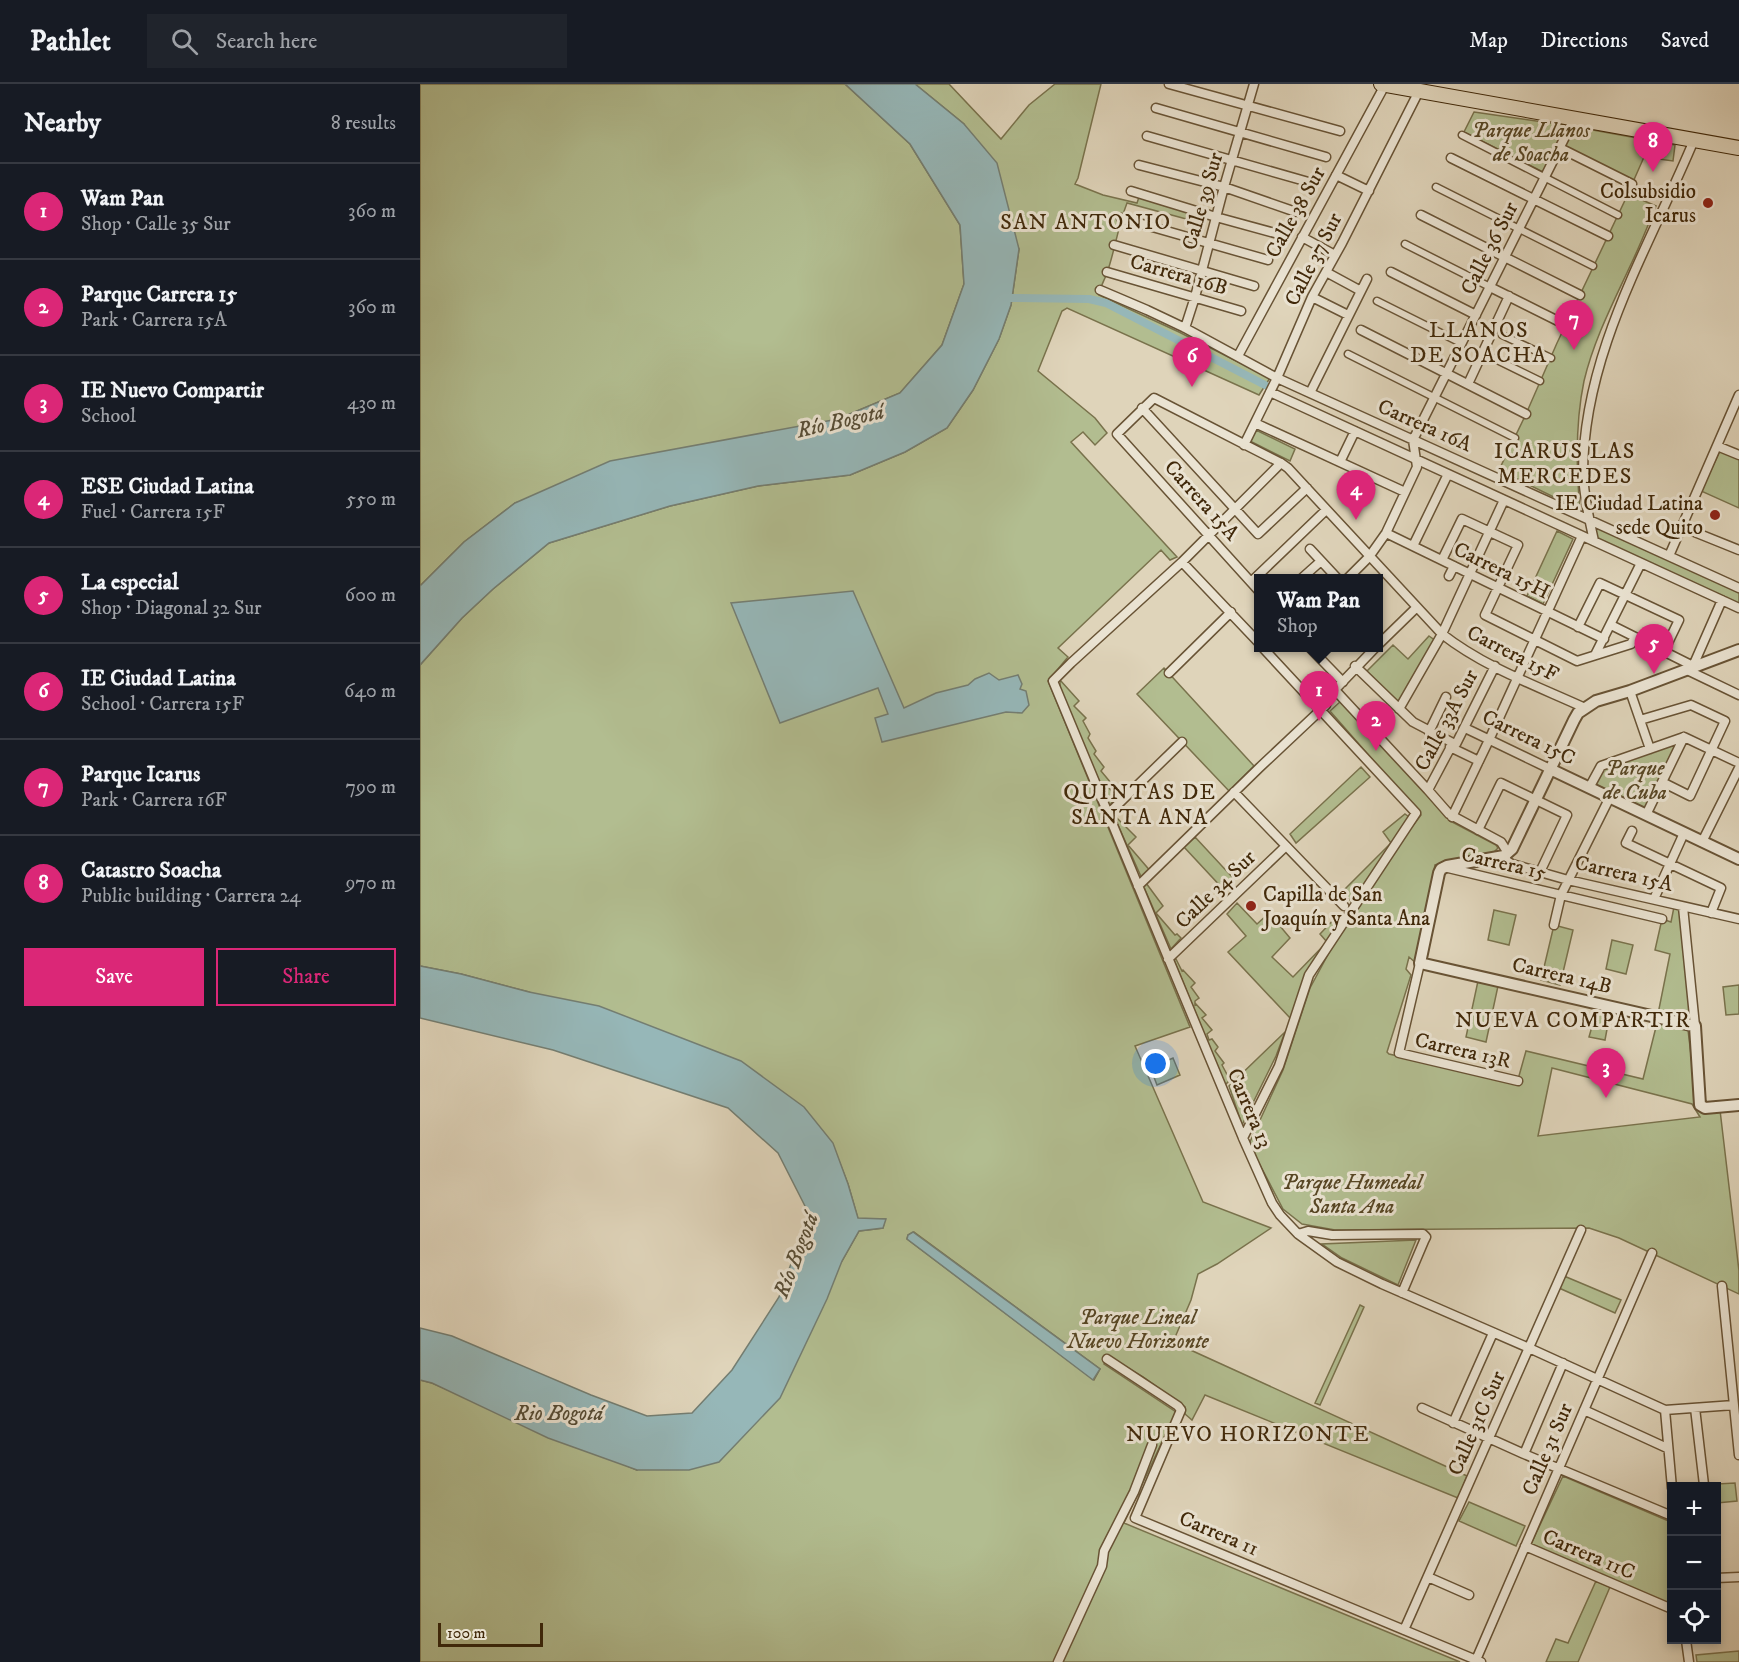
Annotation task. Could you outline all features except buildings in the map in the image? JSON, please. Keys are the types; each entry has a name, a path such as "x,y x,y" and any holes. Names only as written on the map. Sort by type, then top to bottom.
{"main road":[{"path":"1383,84 1739,148"}],"street":[{"path":"1169,84 1340,131"},
{"name":"Calle 39 Sur","path":"1185,328 1254,84"},
{"name":"Calle 38 Sur","path":"1238,356 1383,84"},
{"name":"Calle 37 Sur","path":"1244,445 1277,378 1312,297 1419,91"},
{"path":"1156,108 1326,157"},
{"name":"Calle 36 Sur","path":"1413,440 1574,119"},
{"path":"1462,135 1618,215"},
{"path":"1148,136 1312,183"},
{"path":"1593,541 1583,476 1589,406 1605,345 1617,313 1694,140"},
{"path":"1560,148 1632,184"},
{"path":"1451,158 1608,236"},
{"path":"1139,165 1224,188 1296,212"},
{"path":"1336,175 1369,191"},
{"path":"1436,187 1593,266"},
{"path":"1131,191 1282,235"},
{"path":"1421,215 1580,295"},
{"path":"1121,218 1268,260"},
{"path":"1302,237 1335,255"},
{"path":"1405,244 1566,325"},
{"path":"1114,245 1254,286"},
{"name":"Carrera 16B","path":"1107,272 1241,311"},
{"path":"1326,272 1360,291"},
{"path":"1391,272 1476,315"},
{"path":"1310,393 1367,279"},
{"name":"Carrera 16A","path":"1100,290 1185,328 1277,378 1739,588"},
{"path":"1468,384 1509,296"},
{"path":"1312,297 1348,315"},
{"path":"1377,300 1461,343"},
{"path":"1361,330 1526,414"},
{"path":"1502,335 1551,358"},
{"path":"1348,354 1515,438"},
{"path":"1491,357 1540,381"},
{"path":"1270,392 1739,608"},
{"path":"1670,556 1739,395"},
{"name":"Carrera 15F","path":"1142,408 1155,398 1281,463 1442,634 1459,648 1585,708"},
{"path":"1142,408 1258,534 1307,488"},
{"name":"Carrera 15A","path":"1142,408 1117,434 1254,585"},
{"path":"1255,423 1405,492"},
{"path":"1340,462 1355,432"},
{"path":"1353,574 1369,557 1386,533 1417,467 1413,440"},
{"path":"1717,446 1739,455"},
{"path":"1254,637 1182,562 1281,463"},
{"path":"1413,546 1449,474"},
{"path":"1399,709 1442,634 1504,500"},
{"path":"1259,574 1326,510"},
{"path":"1442,560 1462,519 1518,545 1485,615 1577,661 1631,644 1635,637"},
{"path":"1682,526 1739,550"},
{"name":"Carrera 15H","path":"1386,533 1604,639"},
{"path":"1452,816 1582,536"},
{"path":"1310,549 1333,574"},
{"path":"1307,574 1321,561"},
{"name":"Carrera 13","path":"1182,562 1053,681 1272,1203 1298,1234 1337,1263 1665,1410 1734,1405"},
{"path":"1595,655 1641,563"},
{"path":"1449,576 1454,566"},
{"path":"1251,582 1254,579"},
{"path":"1578,627 1600,583 1679,620 1664,651"},
{"path":"1690,668 1722,600"},
{"path":"1383,640 1417,607"},
{"path":"1168,673 1231,612"},
{"path":"1611,625 1664,651 1690,668 1737,692"},
{"path":"1420,963 1439,873 1443,868 1506,854 1517,841 1574,720 1585,708 1739,650"},
{"path":"1243,1138 1278,1066 1309,975 1416,813 1267,652"},
{"path":"1318,652 1343,682"},
{"path":"1138,886 1326,705 1328,697 1371,652"},
{"path":"1355,666 1413,722 1479,761"},
{"name":"Calle 33A Sur","path":"1428,790 1452,745 1456,744 1465,728 1495,666"},
{"name":"Carrera 15A","path":"1335,690 1452,816 1502,842 1508,862 1568,880 1739,918"},
{"path":"1630,691 1650,749"},
{"path":"1429,732 1446,697"},
{"path":"1640,720 1691,705 1725,721 1690,796 1662,782"},
{"name":"Carrera 15C","path":"1465,728 1739,860"},
{"path":"1646,815 1684,736"},
{"path":"1590,788 1601,766 1684,736 1739,763"},
{"path":"1109,813 1182,742"},
{"path":"1702,842 1739,768"},
{"path":"1478,830 1501,783 1567,815 1540,872"},
{"path":"1234,792 1344,906"},
{"path":"1554,925 1561,895 1610,797"},
{"path":"1632,831 1626,843 1721,888 1711,913"},
{"path":"1654,899 1684,833"},
{"name":"Calle 34 Sur","path":"1168,959 1286,846"},
{"name":"Carrera 15","path":"1443,868 1662,919"},
{"path":"1683,907 1700,1105 1702,1107 1739,1105"},
{"name":"Carrera 14B","path":"1420,963 1695,1026"},
{"name":"Carrera 13R","path":"1420,963 1399,1053 1518,1081"},
{"name":"Calle 31C Sur","path":"1404,1630 1581,1230"},
{"path":"1298,1234 1308,1231 1332,1235 1418,1234 1426,1237 1402,1293"},
{"path":"1316,1246 1320,1233"},
{"name":"Calle 31 Sur","path":"1478,1661 1525,1546 1652,1253"},
{"path":"1722,1286 1739,1455"},
{"path":"1453,1423 1494,1333"},
{"name":"Carrera 11","path":"1107,1359 1181,1410 1135,1518 1478,1661"},
{"path":"1524,1454 1563,1363"},
{"path":"1422,1408 1558,1469 1667,1514"},
{"path":"1695,1408 1704,1482"},
{"path":"1584,1410 1667,1448"},
{"path":"1665,1410 1670,1482"},
{"path":"1058,1662 1102,1566 1104,1551 1134,1492 1152,1445"},
{"name":"Carrera 11C","path":"1525,1546 1667,1608"},
{"path":"1428,1577 1469,1595"},
{"path":"1721,1578 1739,1577"},
{"path":"1687,1644 1689,1662"}],"green space":[{"path":"420,84 845,84 910,144 960,225 964,284 942,345 900,393 838,419 515,503 464,542 420,586"},
{"name":"Parque Lineal Nuevo Horizonte","path":"915,84 949,84 1001,139 1029,105 1055,84 1101,84 1075,184 1103,195 1137,203 1139,197 1190,212 1190,220 1127,203 1099,295 1270,378 1259,395 1067,308 1062,311 1038,371 1095,418 1107,433 1095,445 1083,432 1071,442 1177,557 1170,560 1161,550 1058,648 1068,657 1048,681 1190,1027 1135,1046 1203,1202 1271,1228 1198,1274 1191,1300 1173,1342 1467,1476 1458,1498 1205,1395 1192,1420 1185,1414 1185,1407 1143,1377 1108,1356 1104,1364 1176,1412 1124,1523 1460,1662 420,1662 420,1380 432,1383 637,1470 842,1261 859,1231 883,1228 885,1219 858,1219 848,1184 832,1143 529,992 420,966 420,665 462,618 549,543 670,506 758,486 850,475 905,452 947,428 973,390 999,339 1011,305 1019,249 964,124","holes":["914,1232 1100,1369 1094,1380 907,1239 908,1235"]},
{"name":"Parque Llanos de Soacha","path":"1474,112 1571,126 1675,145 1673,161 1644,157 1633,182 1558,144 1543,172 1464,132"},
{"path":"1628,194 1656,206 1599,335 1584,381 1577,446 1580,510 1499,470"},
{"path":"1256,430 1295,449 1290,461 1250,441"},
{"path":"1720,451 1739,459 1739,508 1701,491"},
{"path":"1595,524 1739,588 1739,608 1594,541"},
{"path":"1557,531 1573,539 1543,604 1527,596"},
{"path":"1429,636 1436,641 1398,705 1366,672 1393,645 1408,659"},
{"path":"1164,668 1254,766 1229,791 1137,694"},
{"path":"1060,680 1079,701 1074,706 1086,718 1083,721 1090,734 1088,738 1096,751 1094,754 1104,767 1101,771 1111,783 1108,786 1116,798 1109,806 1060,689"},
{"name":"Parque Humedal Santa Ana","path":"1341,701 1450,821 1498,848 1494,852 1435,865 1416,963 1409,957 1406,969 1411,975 1387,1052 1517,1083 1526,1051 1643,1079 1657,1023 1688,1030 1697,1105 1720,1110 1739,1271 1739,1294 1619,1238 1589,1228 1335,1230 1302,1224 1283,1209 1249,1144 1283,1070 1310,988 1338,936 1391,854 1421,815 1330,711","holes":["1552,1068 1692,1104 1700,1117 1538,1136"]},
{"name":"Parque de Cuba","path":"1678,743 1645,809 1595,784 1602,769"},
{"path":"1361,767 1370,777 1296,843 1290,834"},
{"path":"1405,814 1409,817 1352,902 1342,892 1391,843 1383,832"},
{"path":"1114,816 1136,837 1128,845 1152,873 1143,881"},
{"path":"1195,837 1234,879 1225,891 1184,847"},
{"path":"1146,883 1163,906 1156,913 1175,935 1181,938 1171,949 1143,885"},
{"path":"1237,903 1257,924 1269,913 1290,938 1272,957 1293,977 1327,942 1320,934 1338,915 1343,920 1306,974 1291,1019 1228,952 1246,936 1227,914"},
{"path":"1674,907 1680,909 1692,1022 1658,1014 1670,954 1655,950 1662,919 1671,922"},
{"path":"1494,910 1516,915 1509,945 1488,940"},
{"path":"1554,925 1573,930 1560,985 1541,980"},
{"path":"1612,940 1633,945 1626,974 1606,969"},
{"path":"1176,959 1182,971 1195,983 1191,987 1199,998 1195,1001 1195,1005 1206,1015 1202,1018 1212,1030 1207,1034 1209,1040 1212,1039 1218,1047 1215,1051 1224,1063 1222,1065 1230,1080 1225,1085 1174,960"},
{"path":"1478,981 1498,986 1486,1042 1466,1037"},
{"path":"1739,985 1739,1014 1726,1015 1723,987"},
{"path":"1597,1009 1610,1013 1605,1040 1589,1037"},
{"path":"1285,1032 1276,1056 1242,1125 1229,1086"},
{"path":"1150,1057 1155,1066 1173,1058 1180,1075 1157,1085 1147,1059"},
{"path":"1416,1240 1398,1285 1342,1258 1322,1244"},
{"path":"1564,1276 1621,1300 1615,1313 1559,1288"},
{"path":"1360,1305 1364,1307 1320,1405 1315,1403"},
{"path":"1563,1476 1667,1520 1667,1603 1531,1544"},
{"path":"1735,1483 1737,1501 1721,1503 1721,1484"},
{"path":"1469,1502 1525,1526 1516,1546 1459,1521"},
{"path":"1596,1581 1610,1587 1578,1662 1546,1662 1556,1639 1568,1643"},
{"path":"1739,1651 1739,1662 1697,1662 1696,1655"}],"water":[{"name":"Río Bogotá","path":"845,84 915,84 964,124 997,163 1019,249 1011,305 999,339 973,390 947,428 905,452 850,475 758,486 670,506 549,543 462,618 420,665 420,586 464,542 515,503 610,461 838,419 900,393 942,345 964,284 960,225 910,144"},
{"path":"853,591 904,708 936,693 968,685 989,673 999,680 1018,675 1022,684 1020,689 1026,691 1029,705 1022,713 1006,712 882,742 875,718 888,714 878,688 780,723 731,603"},
{"name":"Rio Bogotá","path":"420,966 599,1006 741,1061 804,1107 833,1143 858,1218 886,1219 883,1228 859,1231 842,1261 827,1299 780,1398 719,1462 689,1470 637,1470 548,1438 432,1383 420,1380 420,1328 452,1336 591,1395 647,1416 692,1413 732,1370 779,1297 809,1214 778,1153 728,1108 553,1050 420,1018"},
{"path":"913,1232 1100,1369 1093,1380 907,1239 908,1235"}],"waterway":[{"path":"1003,296 1089,299 1106,303 1265,385"}],"place":[{"name":"Catastro Soacha","path":"1653,172"},
{"name":"Colsubsidio Icarus","path":"1708,203"},
{"name":"Parque Icarus","path":"1574,350"},
{"name":"IE Ciudad Latina","path":"1192,387"},
{"name":"IE Ciudad Latina sede Quito","path":"1715,515"},
{"name":"ESE Ciudad Latina","path":"1356,520"},
{"name":"La especial","path":"1654,674"},
{"name":"Wam Pan","path":"1319,721"},
{"name":"Parque Carrera 15","path":"1376,751"},
{"name":"Capilla de San Joaquín y Santa Ana","path":"1251,906"},
{"name":"IE Nuevo Compartir","path":"1606,1098"}],"district":[{"name":"SAN ANTONIO","path":"1086,221"},
{"name":"LLANOS DE SOACHA","path":"1479,342"},
{"name":"ICARUS LAS MERCEDES","path":"1565,462"},
{"name":"QUINTAS DE SANTA ANA","path":"1140,804"},
{"name":"NUEVA COMPARTIR","path":"1573,1019"},
{"name":"NUEVO HORIZONTE","path":"1248,1433"}]}
